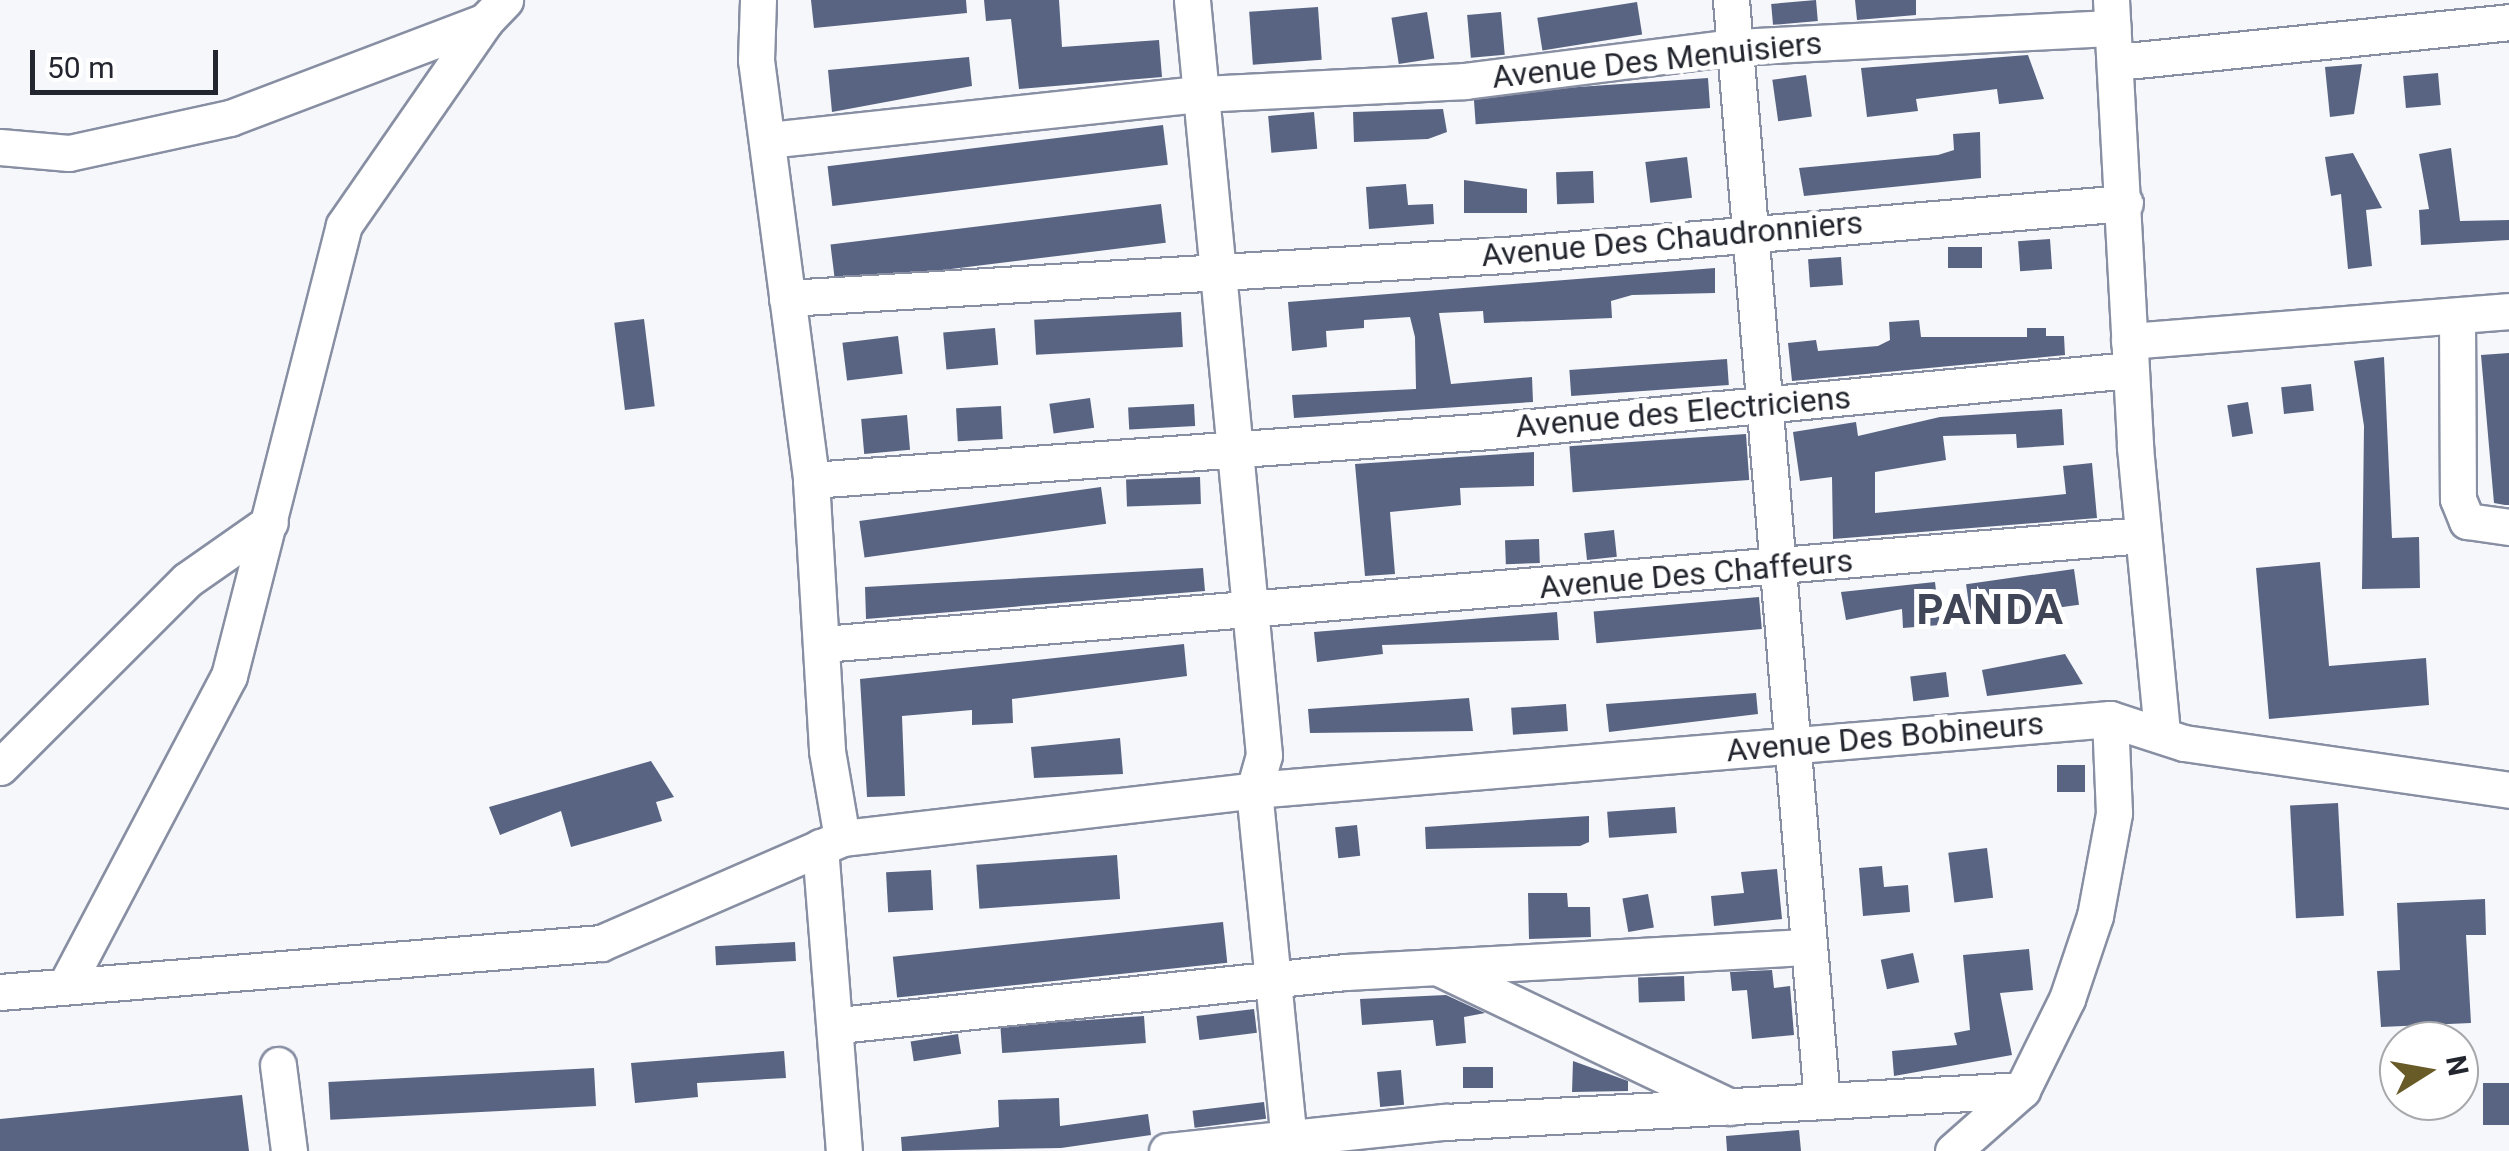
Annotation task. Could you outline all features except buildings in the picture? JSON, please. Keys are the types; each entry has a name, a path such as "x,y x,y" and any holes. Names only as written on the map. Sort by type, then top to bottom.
{"street":[{"path":"758,0 768,140 811,480 844,1151"},
{"path":"1192,0 1264,755 1254,790 1289,1144"},
{"path":"1731,0 1755,228 1783,566 1806,947 1822,1102"},
{"path":"0,147 69,153 230,118 495,10"},
{"path":"66,985 230,676 270,522 304,357 344,226 495,10"},
{"name":"Avenue Des Menuisiers","path":"768,140 1200,94 1465,80 1736,46 2114,30 2509,22"},
{"path":"2114,30 2130,355 2162,733"},
{"name":"Avenue Des Chaudronniers","path":"787,298 1218,274 1755,228 2125,203"},
{"name":"Avenue des Electriciens","path":"811,480 1768,404 2130,355 2509,311"},
{"path":"2457,316 2458,498 2467,521 2509,527"},
{"path":"0,766 186,580 270,522"},
{"name":"Avenue Des Chaffeurs","path":"822,644 1249,616 2143,536"},
{"path":"1953,1151 2022,1090 2095,916 2114,813 2110,719"},
{"name":"Avenue Des Bobineurs","path":"0,992 602,942 831,843 1254,790 2110,719 2162,733 2509,790"},
{"path":"839,1025 1435,966 1806,947"},
{"path":"1435,966 1736,1109"},
{"path":"278,1066 289,1151"},
{"path":"1168,1151 2022,1090"}],"district":[{"name":"PANDA","path":"1991,610"}]}
